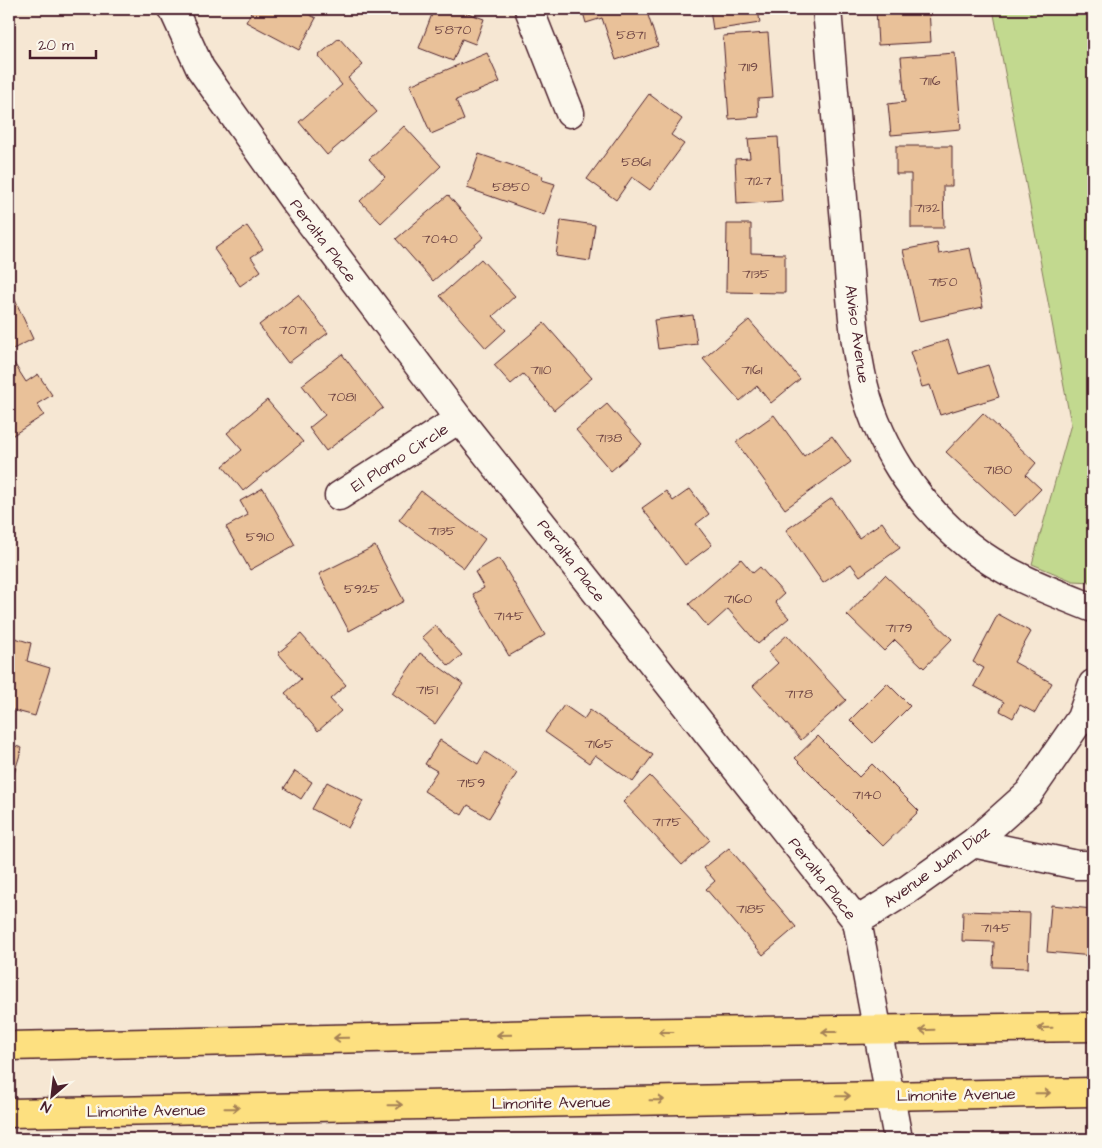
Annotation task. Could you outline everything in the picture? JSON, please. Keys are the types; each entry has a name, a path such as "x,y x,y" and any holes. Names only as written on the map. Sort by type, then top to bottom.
{"main road":[{"path":"9,1046 598,1033 1093,1027"},
{"name":"Limonite Avenue","path":"9,1113 1093,1092"}],"street":[{"name":"Peralta Place","path":"173,9 200,68 295,202 459,418 857,921 898,1139"},
{"path":"529,9 570,113"},
{"name":"Alviso Avenue","path":"827,9 861,374 880,432 900,467 922,499 969,546 1019,578 1093,608"},
{"name":"El Plomo Circle","path":"339,496 459,418"},
{"name":"Avenue Juan Diaz","path":"857,921 907,890 973,843 1028,793 1082,718 1093,684"},
{"path":"973,843 1077,864 1093,865"}],"green space":[{"path":"993,9 1093,9 1093,582 1073,581 1032,564 1071,424"}],"building":[{"path":"253,9 298,9 316,18 299,50 246,22"},
{"path":"434,9 463,9 462,11 484,19 475,44 462,39 453,61 419,48"},
{"path":"582,9 646,9 658,46 616,60 602,18 586,23"},
{"path":"710,9 758,9 760,23 713,30"},
{"path":"876,9 929,9 931,42 878,45"},
{"path":"768,33 773,97 758,98 759,117 729,119 723,36"},
{"path":"339,38 363,65 348,78 377,112 327,155 299,122 342,85 318,56"},
{"path":"487,53 500,82 456,100 464,120 431,134 410,85"},
{"path":"955,53 961,129 891,135 888,104 905,102 901,57"},
{"path":"649,94 682,119 671,135 684,144 650,190 632,177 616,200 587,179"},
{"path":"404,126 441,166 381,223 360,201 385,177 369,159"},
{"path":"778,137 782,201 737,204 735,159 750,158 748,139"},
{"path":"896,146 952,146 952,186 943,186 944,228 911,228 911,174 896,174"},
{"path":"479,154 543,176 542,180 555,184 544,215 467,188"},
{"path":"448,195 484,237 433,281 396,239"},
{"path":"561,220 595,225 590,261 556,256"},
{"path":"727,224 751,224 751,253 785,254 785,293 726,292"},
{"path":"247,226 263,249 251,257 261,271 240,286 214,249"},
{"path":"937,243 939,254 970,248 983,307 919,321 903,250"},
{"path":"481,259 515,296 493,316 506,330 486,348 440,296"},
{"path":"9,290 33,339 9,351"},
{"path":"298,295 328,333 288,363 259,325"},
{"path":"693,315 697,344 658,349 654,320"},
{"path":"749,320 800,379 771,403 757,386 740,401 703,359"},
{"path":"544,323 592,378 554,410 523,374 511,384 494,365"},
{"path":"948,340 959,374 988,365 999,397 940,415 930,385 922,387 910,352"},
{"path":"342,354 383,408 326,451 309,428 325,415 302,385"},
{"path":"12,360 26,382 38,374 52,395 37,404 44,415 10,437 9,362"},
{"path":"267,400 303,442 243,491 223,466 242,450 227,433"},
{"path":"607,404 642,444 611,471 576,430"},
{"path":"983,413 1036,463 1026,475 1041,489 1015,516 946,452"},
{"path":"774,415 804,456 832,436 851,462 785,509 736,442"},
{"path":"263,488 295,545 250,570 226,527 248,515 240,501"},
{"path":"690,489 709,514 696,524 712,545 685,565 642,508 666,491 673,501"},
{"path":"421,491 485,539 464,568 399,520"},
{"path":"832,498 859,538 882,522 900,548 860,576 851,564 823,583 786,530"},
{"path":"375,546 404,601 349,631 319,574"},
{"path":"499,558 545,635 509,656 473,594 484,588 475,572"},
{"path":"741,559 753,573 760,567 784,594 775,602 789,618 758,644 728,609 708,627 689,604"},
{"path":"885,575 952,639 924,668 895,640 884,651 847,615"},
{"path":"998,614 1031,632 1014,662 1052,683 1035,713 1020,705 1013,718 1000,711 1004,702 974,686 984,668 973,662"},
{"path":"435,625 462,655 449,666 422,637"},
{"path":"301,634 346,685 330,699 341,711 318,731 285,693 301,679 278,653"},
{"path":"787,635 846,700 801,740 753,686 778,663 768,652"},
{"path":"9,636 31,643 27,661 50,668 35,716 9,709"},
{"path":"420,653 463,684 435,724 392,693"},
{"path":"887,683 910,706 873,743 850,720"},
{"path":"564,705 584,719 590,710 653,755 633,782 595,755 589,763 545,732"},
{"path":"818,736 859,777 872,764 919,811 883,846 795,758"},
{"path":"440,740 478,764 485,752 517,773 489,818 468,805 462,815 424,791 437,771 425,764"},
{"path":"9,744 22,748 9,790"},
{"path":"295,771 312,782 301,799 284,788"},
{"path":"650,776 710,840 682,865 623,802"},
{"path":"327,782 363,801 348,828 312,809"},
{"path":"729,848 796,927 763,955 706,889 715,881 704,868"},
{"path":"1051,905 1093,909 1093,956 1047,952"},
{"path":"963,911 1030,913 1028,968 993,967 994,942 962,941"}]}
